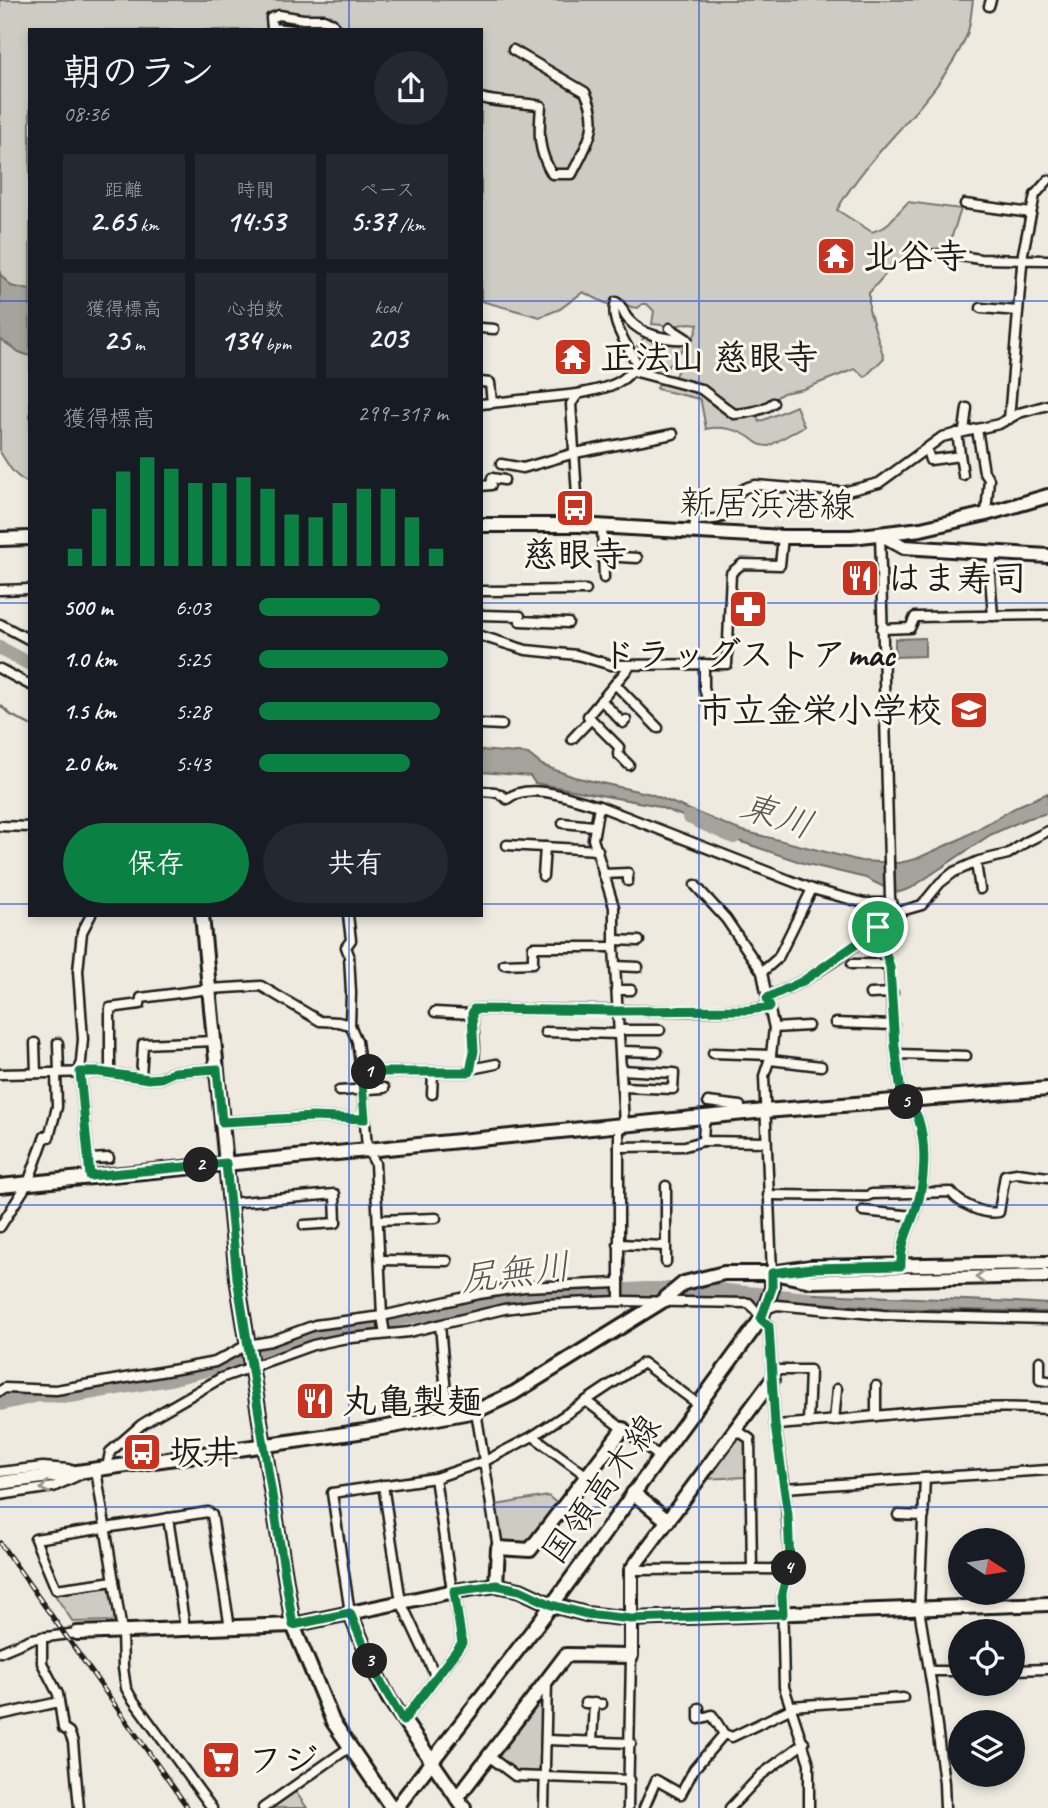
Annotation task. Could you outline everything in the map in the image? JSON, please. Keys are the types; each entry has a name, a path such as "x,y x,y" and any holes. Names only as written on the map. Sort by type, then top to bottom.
{"street":[{"path":"272,28 271,18 279,15 324,19 336,28"},
{"path":"483,98 541,106 538,138 542,158 552,174 572,174 594,125 590,102 585,92 513,50"},
{"path":"1009,419 1018,311 1031,213 1035,195 1048,180"},
{"path":"965,204 1031,213"},
{"path":"921,255 1048,260"},
{"path":"483,404 609,388 633,371 636,362 613,311 616,302 621,305 629,321 650,334 687,339 670,328"},
{"path":"981,308 1018,311"},
{"path":"483,328 494,330"},
{"path":"633,371 704,390 734,414 752,412 773,403"},
{"path":"483,382 490,383 492,403"},
{"path":"578,394 571,404 579,525"},
{"path":"694,532 695,520 721,519 743,488 755,485 843,492 879,483 942,437 977,429 1048,405"},
{"path":"963,475 960,456 961,432 967,408"},
{"path":"977,429 984,472 989,479 986,514"},
{"path":"501,464 523,468 575,453 673,434"},
{"path":"927,450 930,460 960,456"},
{"path":"483,486 491,485 492,478 504,480"},
{"name":"新居浜港線","path":"483,525 579,525 783,537 852,537 922,528 986,514 1048,496"},
{"path":"602,527 604,578"},
{"path":"471,1069 474,1009 748,1010 768,1002 803,981 871,934 892,905 880,534 904,547 1048,556"},
{"path":"483,637 526,650 577,655 611,665 727,664 732,573 742,564 780,565 783,537"},
{"path":"0,539 28,538"},
{"path":"993,553 990,576 993,616"},
{"path":"603,556 637,558"},
{"path":"0,590 28,589"},
{"path":"483,591 586,590"},
{"path":"483,615 520,616 520,621 568,623"},
{"path":"882,629 910,628 915,617 1048,615"},
{"path":"0,624 28,639"},
{"path":"704,664 704,687 708,704"},
{"path":"629,765 618,754 619,747 588,716 630,666"},
{"path":"0,669 28,684"},
{"path":"615,684 658,728"},
{"path":"601,700 623,723"},
{"path":"572,739 591,719"},
{"path":"483,724 502,725"},
{"path":"483,791 507,799 515,792 530,790 599,806 812,889 864,903 892,905 922,905 940,883 954,872 1008,854 1048,831"},
{"path":"599,806 593,839 614,907 621,1051 619,1298"},
{"path":"563,823 594,825"},
{"path":"0,826 28,827"},
{"path":"508,845 598,850"},
{"path":"543,876 545,847"},
{"path":"976,863 980,889"},
{"path":"603,874 628,873 628,881"},
{"path":"695,885 726,919 762,972 774,1028 770,1058 764,1076 772,1273 767,1304 775,1425 785,1488 789,1569 782,1593 784,1687 809,1763 809,1808"},
{"path":"762,972 778,958 812,889"},
{"path":"90,917 82,932 78,971 83,1039 80,1072 90,1176"},
{"path":"202,917 237,1278 293,1625 333,1722 394,1808"},
{"path":"348,917 351,940 346,947 351,993 350,1025 356,1041 361,1072 367,1148 375,1163 385,1333"},
{"path":"878,927 888,961 893,993 897,1055 904,1101 916,1114 921,1134 922,1170 919,1193 914,1216 906,1231 901,1266"},
{"path":"505,964 533,964 533,947 639,941"},
{"path":"852,964 884,964 888,961"},
{"path":"615,966 638,967"},
{"path":"110,1073 110,1008 140,1004 141,999 209,989 261,986 320,1021 350,1025"},
{"path":"616,990 631,990"},
{"path":"870,993 893,993"},
{"path":"435,1012 472,1014"},
{"path":"835,1023 894,1025"},
{"path":"774,1028 808,1026"},
{"path":"545,1032 660,1030"},
{"path":"141,1077 143,1044 214,1041"},
{"path":"35,1043 36,1073"},
{"path":"0,1227 28,1183 45,1136 49,1137 57,1107 58,1043"},
{"path":"621,1051 657,1052"},
{"path":"713,1053 821,1066"},
{"path":"897,1055 966,1056"},
{"path":"361,1072 470,1072 471,1069 495,1064"},
{"path":"0,1074 80,1072 161,1078 174,1072 217,1069"},
{"path":"621,1070 674,1073 673,1089 622,1087"},
{"path":"432,1094 433,1073"},
{"path":"339,1091 384,1088"},
{"path":"0,1186 621,1124 1048,1089"},
{"path":"708,1102 740,1106 740,1114"},
{"path":"704,1141 704,1125 708,1116"},
{"path":"222,1122 313,1117 365,1119"},
{"path":"619,1147 685,1146 704,1141 766,1142"},
{"path":"89,1159 109,1158"},
{"path":"768,1195 867,1196 951,1192 960,1201 975,1209 993,1213 999,1212 1002,1206 1005,1175 1017,1172 1048,1177"},
{"path":"666,1186 666,1262"},
{"path":"230,1203 335,1194 336,1223 304,1225"},
{"path":"863,1211 914,1216"},
{"path":"378,1220 436,1218"},
{"path":"618,1244 664,1246"},
{"path":"380,1260 447,1261"},
{"path":"0,1483 264,1446 476,1411 514,1393 662,1300 684,1283 724,1273 772,1273 812,1268 1048,1263"},
{"path":"772,1273 811,1281 1048,1276"},
{"path":"0,1391 5,1388 56,1390 215,1362 248,1347 316,1325 382,1317 479,1294 524,1287 618,1284"},
{"path":"0,1495 53,1487 97,1470 110,1452 141,1425 221,1378 251,1365 313,1345 385,1333 409,1332 504,1310 619,1298 767,1304 883,1315 1048,1319"},
{"name":"国領高木線","path":"394,1808 552,1605 767,1304"},
{"path":"440,1325 447,1416"},
{"path":"1040,1361 1040,1381 1048,1381"},
{"path":"631,1656 566,1656 490,1757 460,1803 403,1721 374,1670 350,1613 332,1493 435,1478 485,1461 533,1436 643,1363 698,1404"},
{"path":"628,1808 631,1743 631,1570 772,1375 810,1370 808,1423"},
{"path":"876,1386 876,1416"},
{"path":"834,1421 837,1389"},
{"path":"586,1401 660,1457"},
{"path":"775,1425 957,1409 1048,1409"},
{"path":"476,1411 498,1548 496,1585"},
{"path":"498,1548 530,1550 623,1429"},
{"path":"735,1429 750,1439 752,1569"},
{"path":"533,1436 587,1476"},
{"path":"0,1472 43,1467 97,1470"},
{"path":"97,1470 122,1631 126,1688 212,1808"},
{"path":"785,1488 1048,1470"},
{"path":"403,1721 462,1643 435,1478"},
{"path":"925,1478 919,1609 944,1783 945,1808"},
{"path":"383,1485 401,1602 436,1677"},
{"path":"633,1493 668,1521"},
{"path":"114,1581 57,1589 35,1539 208,1512 212,1515 230,1628"},
{"path":"898,1515 924,1516"},
{"path":"168,1518 185,1628"},
{"path":"631,1570 789,1569"},
{"path":"0,1652 42,1637 78,1633 293,1625 453,1591 496,1585 520,1590 552,1605 586,1614 631,1619 1048,1604"},
{"path":"42,1637 42,1663 55,1686 64,1728 73,1742 79,1808"},
{"path":"1025,1670 1048,1669"},
{"path":"929,1671 948,1671"},
{"path":"544,1808 547,1681"},
{"path":"699,1709 699,1719 712,1715 724,1734 732,1737 791,1707 903,1698"},
{"path":"0,1715 60,1702"},
{"path":"592,1742 594,1703"},
{"path":"644,1808 656,1780 681,1794 694,1769 724,1734"},
{"path":"547,1740 631,1743"},
{"path":"730,1808 761,1775 804,1743"},
{"path":"263,1808 351,1747"},
{"path":"490,1757 514,1776 630,1780"}],"shaded area":[{"path":"0,0 973,0 968,33 953,61 921,105 851,187 837,210 872,232 885,227 908,202 961,209 945,257 892,262 890,269 869,293 869,310 884,358 865,377 855,369 804,389 783,393 750,410 734,412 709,393 673,380 698,324 652,324 654,311 647,304 638,308 631,307 614,297 609,305 583,292 560,309 540,317 483,302 483,28 28,28 28,483 15,474 0,452"},
{"path":"0,274 11,286 28,290 28,355 0,339"},
{"path":"646,335 688,342 663,373 650,366 654,360 637,346"},
{"path":"659,381 697,390 716,408 734,419 757,416 759,422 796,406 804,426 769,446 760,445 734,430 706,429 699,399 657,389"},
{"path":"925,638 925,656 895,657 895,639"},
{"path":"483,750 528,754 542,765 574,777 651,794 739,830 861,861 899,863 916,859 1048,793 1048,813 1026,819 990,835 911,888 900,892 892,891 866,878 803,863 733,839 714,828 654,805 535,783 530,776 483,772"},
{"path":"792,1293 1048,1304 1048,1312 885,1308 785,1300"},
{"path":"739,1436 746,1439 746,1477 704,1479"},
{"path":"548,1496 559,1505 531,1544 504,1544 501,1541 496,1505"},
{"path":"108,1585 112,1589 117,1618 114,1621 73,1622 55,1595"},
{"path":"540,1699 544,1701 542,1771 538,1774 516,1772 498,1759 498,1756"},
{"path":"295,1791 307,1808 272,1808"}],"waterway":[{"name":"東川","path":"0,648 28,663"},
{"path":"0,705 11,715 28,724"},
{"name":"東川","path":"689,817 734,837"},
{"name":"尻無川","path":"0,1404 39,1395 70,1396 170,1379 234,1363 317,1335 488,1302 545,1295 645,1289 707,1289 808,1299"}],"railway":[{"path":"0,1543 188,1808"}],"place":[{"name":"北谷寺","path":"836,256"},
{"name":"正法山 慈眼寺","path":"573,357"},
{"name":"慈眼寺","path":"575,508"},
{"name":"はま寿司","path":"860,578"},
{"name":"ドラッグストアmac","path":"748,609"},
{"name":"市立金栄小学校","path":"969,710"},
{"name":"丸亀製麺","path":"315,1401"},
{"name":"坂井","path":"142,1452"},
{"name":"フジ","path":"221,1760"}],"route":[{"path":"878,927 890,967 902,1101 916,1114 921,1134 921,1182 916,1209 906,1231 901,1266 812,1268 772,1273 772,1288 761,1319 769,1326 775,1425 788,1515 790,1562 782,1593 783,1614 631,1619 586,1614 552,1605 520,1590 496,1585 454,1591 462,1643 403,1721 374,1670 350,1613 293,1625 237,1278 226,1163 90,1176 80,1072 149,1079 186,1070 217,1069 222,1122 313,1117 365,1119 361,1072 470,1072 474,1051 474,1009 688,1011 770,1007 767,998 803,981 878,927"}]}
